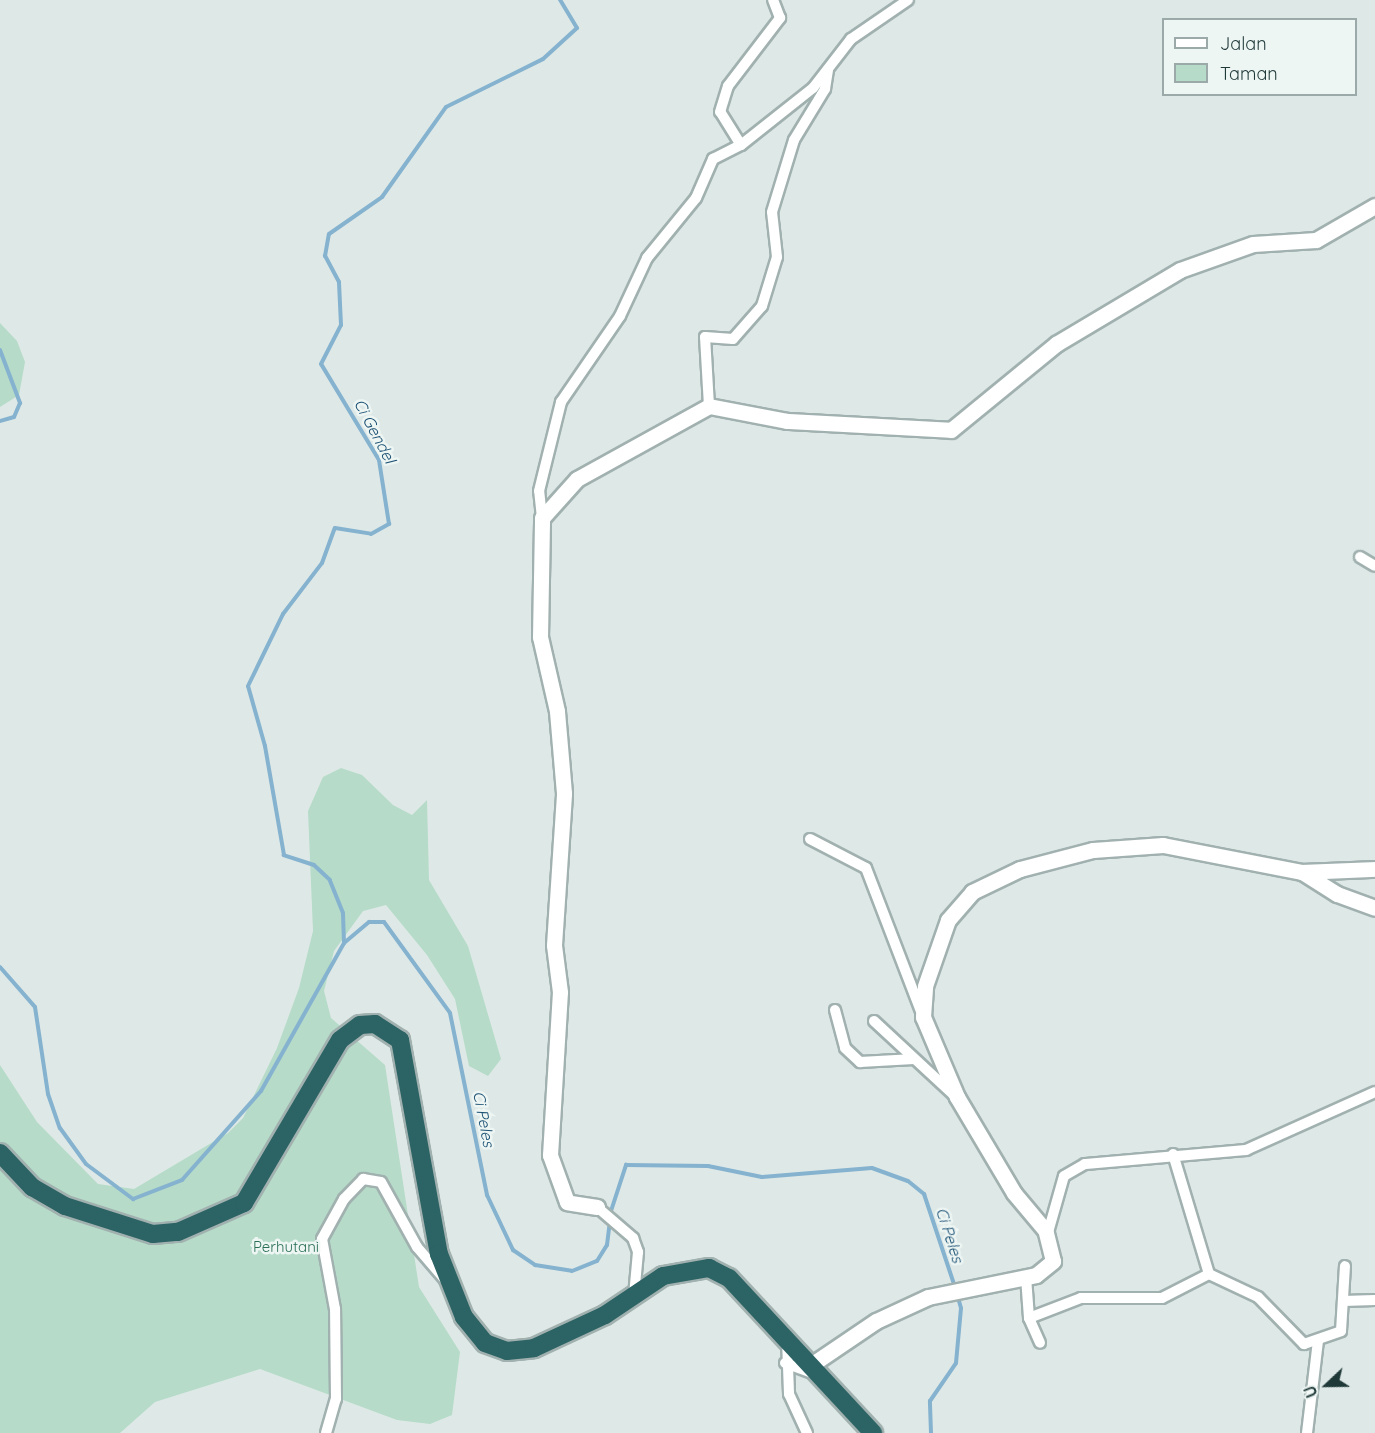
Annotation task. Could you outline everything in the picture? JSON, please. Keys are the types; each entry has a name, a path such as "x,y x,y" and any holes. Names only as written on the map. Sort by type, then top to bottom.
{"highway":[{"path":"0,1153 32,1187 65,1206 153,1234 188,1228 236,1209 250,1196 340,1040 360,1025 375,1024 400,1040 407,1063 429,1210 450,1285 475,1333 485,1343 507,1350 544,1344 676,1271 709,1268 729,1278 873,1433"}],"street":[{"path":"741,145 720,112 738,70 780,18 773,0"},
{"path":"634,1296 638,1252 625,1231 597,1207 567,1202 550,1155 560,992 554,945 564,793 556,700 540,637 542,518 539,491 561,402 620,316 647,258 696,198 713,159 741,145 813,88 865,26 908,0"},
{"path":"710,406 705,337 733,339 762,306 777,257 772,212 794,140 825,89 828,69"},
{"path":"542,518 577,479 710,406 787,421 951,430 1056,344 1180,270 1253,244 1316,240 1375,206"},
{"path":"1360,557 1375,566"},
{"path":"810,839 866,868 923,1017 957,1097 1014,1193 1047,1236"},
{"path":"923,1017 925,986 948,920 972,892 1020,868 1093,850 1163,845 1302,872 1375,869"},
{"path":"1302,872 1337,894 1375,908"},
{"path":"835,1010 844,1048 860,1062 914,1059"},
{"path":"874,1020 957,1097"},
{"path":"785,1363 816,1371 876,1321 928,1297 974,1289 1026,1276 1050,1267 1047,1236 1064,1176 1085,1164 1173,1154 1246,1150 1375,1092"},
{"path":"1173,1154 1209,1274 1258,1297 1304,1344 1318,1341 1341,1331 1345,1266"},
{"path":"326,1433 336,1399 335,1309 322,1239 344,1199 363,1179 381,1182 422,1254 450,1285"},
{"path":"1029,1318 1080,1298 1168,1296 1209,1274"},
{"path":"1026,1276 1029,1318 1040,1343"},
{"path":"1343,1301 1375,1300"},
{"path":"787,1339 785,1363 789,1394 807,1433"},
{"path":"1307,1433 1318,1341"}],"green space":[{"path":"0,323 17,341 25,362 19,395 0,407"},
{"name":"Perhutani","path":"341,768 362,775 393,805 412,815 427,800 429,880 468,946 501,1059 488,1076 469,1066 455,999 427,955 386,905 363,911 334,951 324,991 331,1018 385,1065 419,1287 460,1352 452,1415 430,1424 397,1420 260,1369 155,1402 120,1433 0,1433 0,1065 37,1122 98,1184 134,1189 228,1133 243,1118 277,1048 299,988 313,931 308,811 323,777"}],"waterway":[{"name":"Ci Gendel","path":"344,943 343,913 330,880 314,865 284,855 265,746 248,686 283,614 322,563 335,528 371,534 389,524 379,460 321,364 341,325 339,282 325,256 329,234 382,197 446,107 543,59 577,28 560,0"},
{"name":"Ci Peles","path":"0,350 20,403 14,417 0,421"},
{"name":"Ci Peles","path":"0,967 35,1007 48,1094 60,1128 86,1164 133,1199 182,1180 261,1091 344,943 369,922 384,922 450,1013 487,1195 513,1250 535,1265 572,1271 597,1261 607,1245 610,1222"},
{"name":"Ci Peles","path":"610,1214 626,1165 708,1166 762,1177 872,1168 908,1181 924,1194 955,1287"},
{"name":"Ci Peles","path":"931,1433 930,1401 956,1363 961,1308 957,1294"}]}
